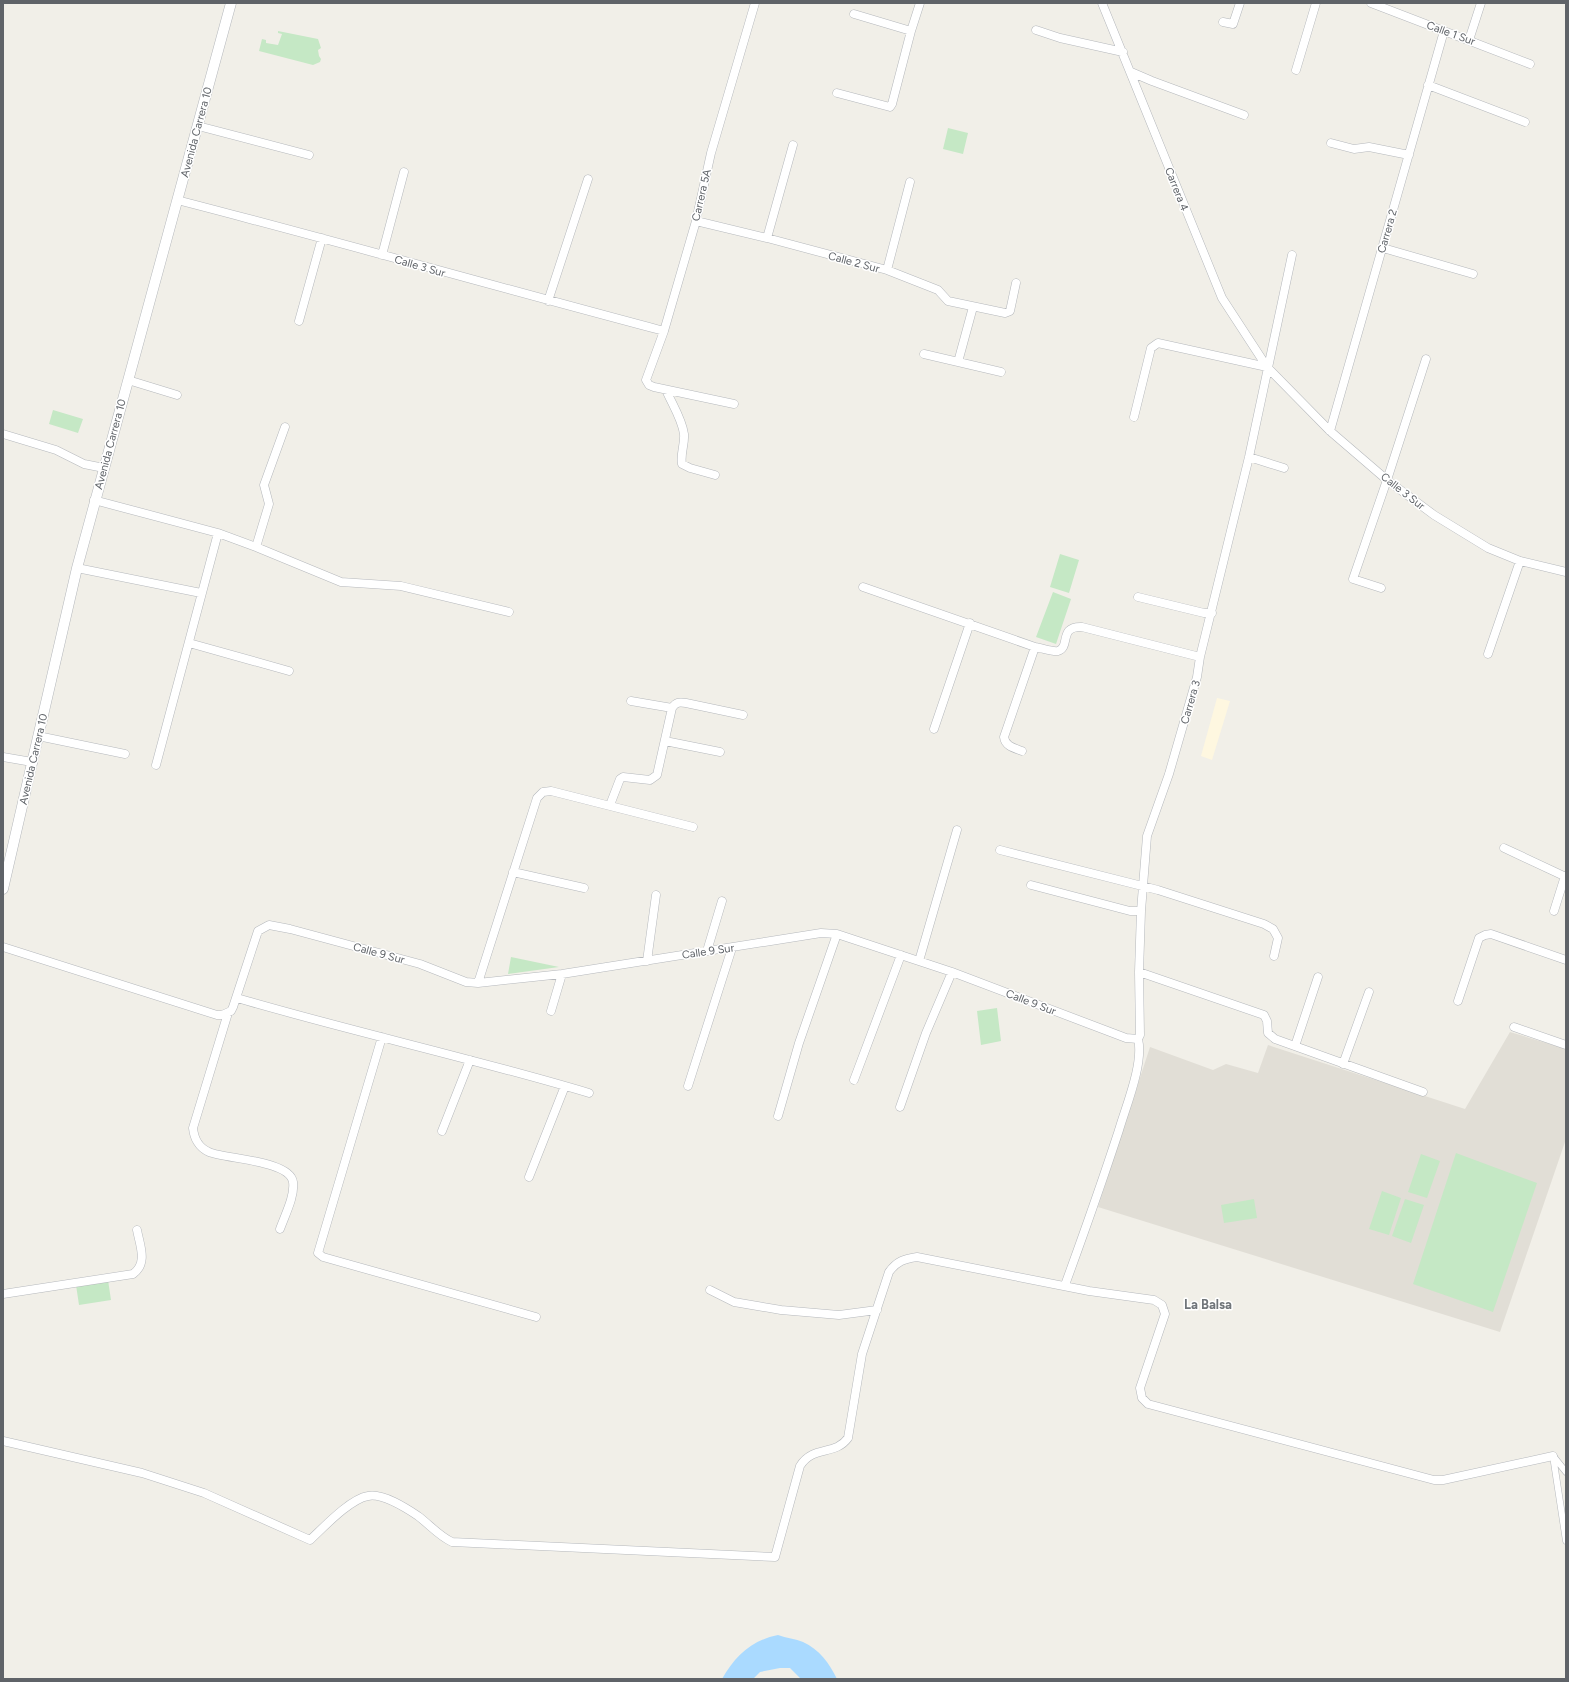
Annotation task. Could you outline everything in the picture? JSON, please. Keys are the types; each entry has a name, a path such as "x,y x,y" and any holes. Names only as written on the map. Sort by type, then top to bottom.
{"street":[{"name":"Avenida Carrera 10","path":"3,889 5,869 94,500 231,3"},
{"name":"Carrera 5A","path":"666,390 649,385 646,380 664,331 696,221 732,68 755,3"},
{"path":"837,93 890,107 920,3"},
{"name":"Carrera 4","path":"1102,3 1222,298 1267,367"},
{"path":"1223,22 1233,24 1240,3"},
{"path":"1296,70 1316,3"},
{"name":"Calle 1 Sur","path":"1371,3 1530,64"},
{"path":"1469,40 1481,3"},
{"path":"854,14 911,31"},
{"path":"1036,30 1060,38 1123,52"},
{"name":"Carrera 2","path":"1330,431 1444,31"},
{"path":"1131,72 1244,115"},
{"path":"1428,85 1525,122"},
{"path":"198,126 309,155"},
{"path":"1331,144 1354,149 1369,147 1409,155"},
{"path":"767,238 793,145"},
{"path":"382,255 404,172"},
{"path":"548,301 588,179"},
{"path":"886,270 910,182"},
{"name":"Calle 3 Sur","path":"177,200 664,331"},
{"name":"Calle 2 Sur","path":"696,221 767,238 886,270 938,290 948,301 973,307 1007,313 1010,311 1016,283"},
{"path":"299,321 322,238"},
{"path":"1383,248 1473,274"},
{"name":"Carrera 3","path":"1065,1285 1093,1209 1129,1096 1140,1055 1138,1039 1140,1035 1139,972 1141,911 1147,836 1169,774 1197,677 1200,657 1249,458 1267,367 1292,255"},
{"path":"958,362 973,307"},
{"path":"1134,418 1151,348 1158,343 1267,367"},
{"path":"924,354 1001,372"},
{"path":"1381,588 1353,578 1387,480 1426,359"},
{"name":"Calle 3 Sur","path":"1267,367 1330,431 1387,480 1434,515 1488,548 1520,560 1566,572"},
{"path":"128,380 177,395"},
{"path":"666,390 734,404"},
{"path":"666,390 681,423 684,435 681,454 682,464 690,468 715,475"},
{"path":"256,547 269,504 264,485 284,427"},
{"path":"3,434 56,450 84,464 104,468"},
{"path":"1249,458 1284,468"},
{"path":"94,500 218,533 341,582 402,586 509,612"},
{"path":"156,765 218,533"},
{"path":"1488,654 1520,560"},
{"path":"77,568 201,593"},
{"path":"863,587 970,623 1035,647 1055,651 1060,650 1068,630 1074,626 1082,626 1200,657"},
{"path":"1138,598 1204,613 1212,613"},
{"path":"934,729 970,623"},
{"path":"189,643 289,671"},
{"path":"1022,751 1007,745 1004,742 1004,737 1035,647"},
{"path":"631,701 672,708"},
{"path":"610,805 620,779 623,776 650,780 656,775 672,708 675,704 679,702 686,703 743,715"},
{"path":"38,736 125,754"},
{"path":"665,741 720,752"},
{"path":"3,756 32,762"},
{"path":"478,983 537,798 543,792 551,791 693,827"},
{"path":"919,961 957,830"},
{"path":"1504,848 1566,877 1554,911"},
{"path":"1000,850 1143,886 1270,926 1278,938 1274,956"},
{"path":"513,872 584,888"},
{"path":"1031,885 1130,911 1141,911"},
{"path":"647,961 656,895"},
{"path":"707,951 722,901"},
{"name":"Calle 9 Sur","path":"237,998 250,950 258,931 269,925 290,929 420,964 466,982 478,983 562,974 821,933 837,934 952,972 1126,1038 1138,1039"},
{"path":"778,1116 799,1043 837,934"},
{"path":"1458,1001 1479,938 1485,935 1491,934 1566,960"},
{"path":"3,947 217,1015 228,1013"},
{"path":"688,1086 732,948"},
{"path":"854,1080 901,955"},
{"path":"900,1107 926,1033 952,972"},
{"path":"1139,972 1264,1015 1267,1021 1268,1033 1272,1037 1423,1092"},
{"path":"551,1011 562,974"},
{"path":"1295,1046 1318,977"},
{"path":"1343,1064 1369,992"},
{"path":"280,1229 294,1187 293,1179 288,1173 262,1162 209,1152 199,1145 194,1136 194,1128 228,1013 231,1011 237,998 589,1093"},
{"path":"1514,1027 1566,1045"},
{"path":"382,1037 318,1253 323,1257 536,1317"},
{"path":"442,1131 470,1060"},
{"path":"529,1176 565,1086"},
{"path":"3,1294 132,1274 139,1269 142,1261 137,1230"},
{"path":"3,1441 156,1478 204,1493 310,1540 344,1509 367,1496 375,1495 404,1507 419,1517 444,1538 452,1542 775,1556 800,1466 804,1459 812,1454 843,1445 848,1438 862,1354 889,1272 896,1263 917,1257 1053,1284 1065,1285 1088,1291 1154,1300 1162,1305 1165,1314 1140,1388 1142,1398 1148,1404 1434,1480 1443,1480 1553,1456"},
{"path":"710,1290 734,1302 781,1310 839,1315 877,1310"},
{"path":"1553,1456 1566,1472"},
{"path":"1553,1456 1566,1541"}],"shaded area":[{"path":"1217,698 1230,701 1212,760 1201,756"},
{"path":"1510,1032 1566,1049 1566,1139 1500,1332 1098,1207 1150,1047 1213,1070 1226,1064 1258,1073 1268,1045 1465,1109"}],"green space":[{"path":"278,31 318,39 321,48 318,50 321,59 320,62 313,65 259,51 262,39 266,40 266,43 278,45 282,34 278,33"},
{"path":"948,128 968,133 963,154 943,149"},
{"path":"53,410 83,419 78,433 49,424"},
{"path":"1060,554 1079,560 1069,593 1050,587"},
{"path":"1053,592 1071,599 1056,644 1036,637"},
{"path":"511,957 559,967 508,974"},
{"path":"997,1008 1001,1041 981,1045 977,1011"},
{"path":"1456,1153 1537,1183 1493,1312 1413,1284"},
{"path":"1421,1154 1440,1161 1427,1198 1408,1192"},
{"path":"1382,1191 1401,1198 1389,1235 1369,1229"},
{"path":"1254,1199 1257,1218 1224,1223 1221,1205"},
{"path":"1405,1199 1424,1205 1411,1243 1392,1236"},
{"path":"108,1280 111,1300 79,1305 76,1285"}],"water":[{"path":"778,1635 809,1645 819,1653 831,1668 837,1679 801,1679 790,1668 780,1668 760,1672 753,1679 722,1679 733,1663 745,1650 760,1641"}],"district":[{"name":"La Balsa","path":"1208,1304"}]}
